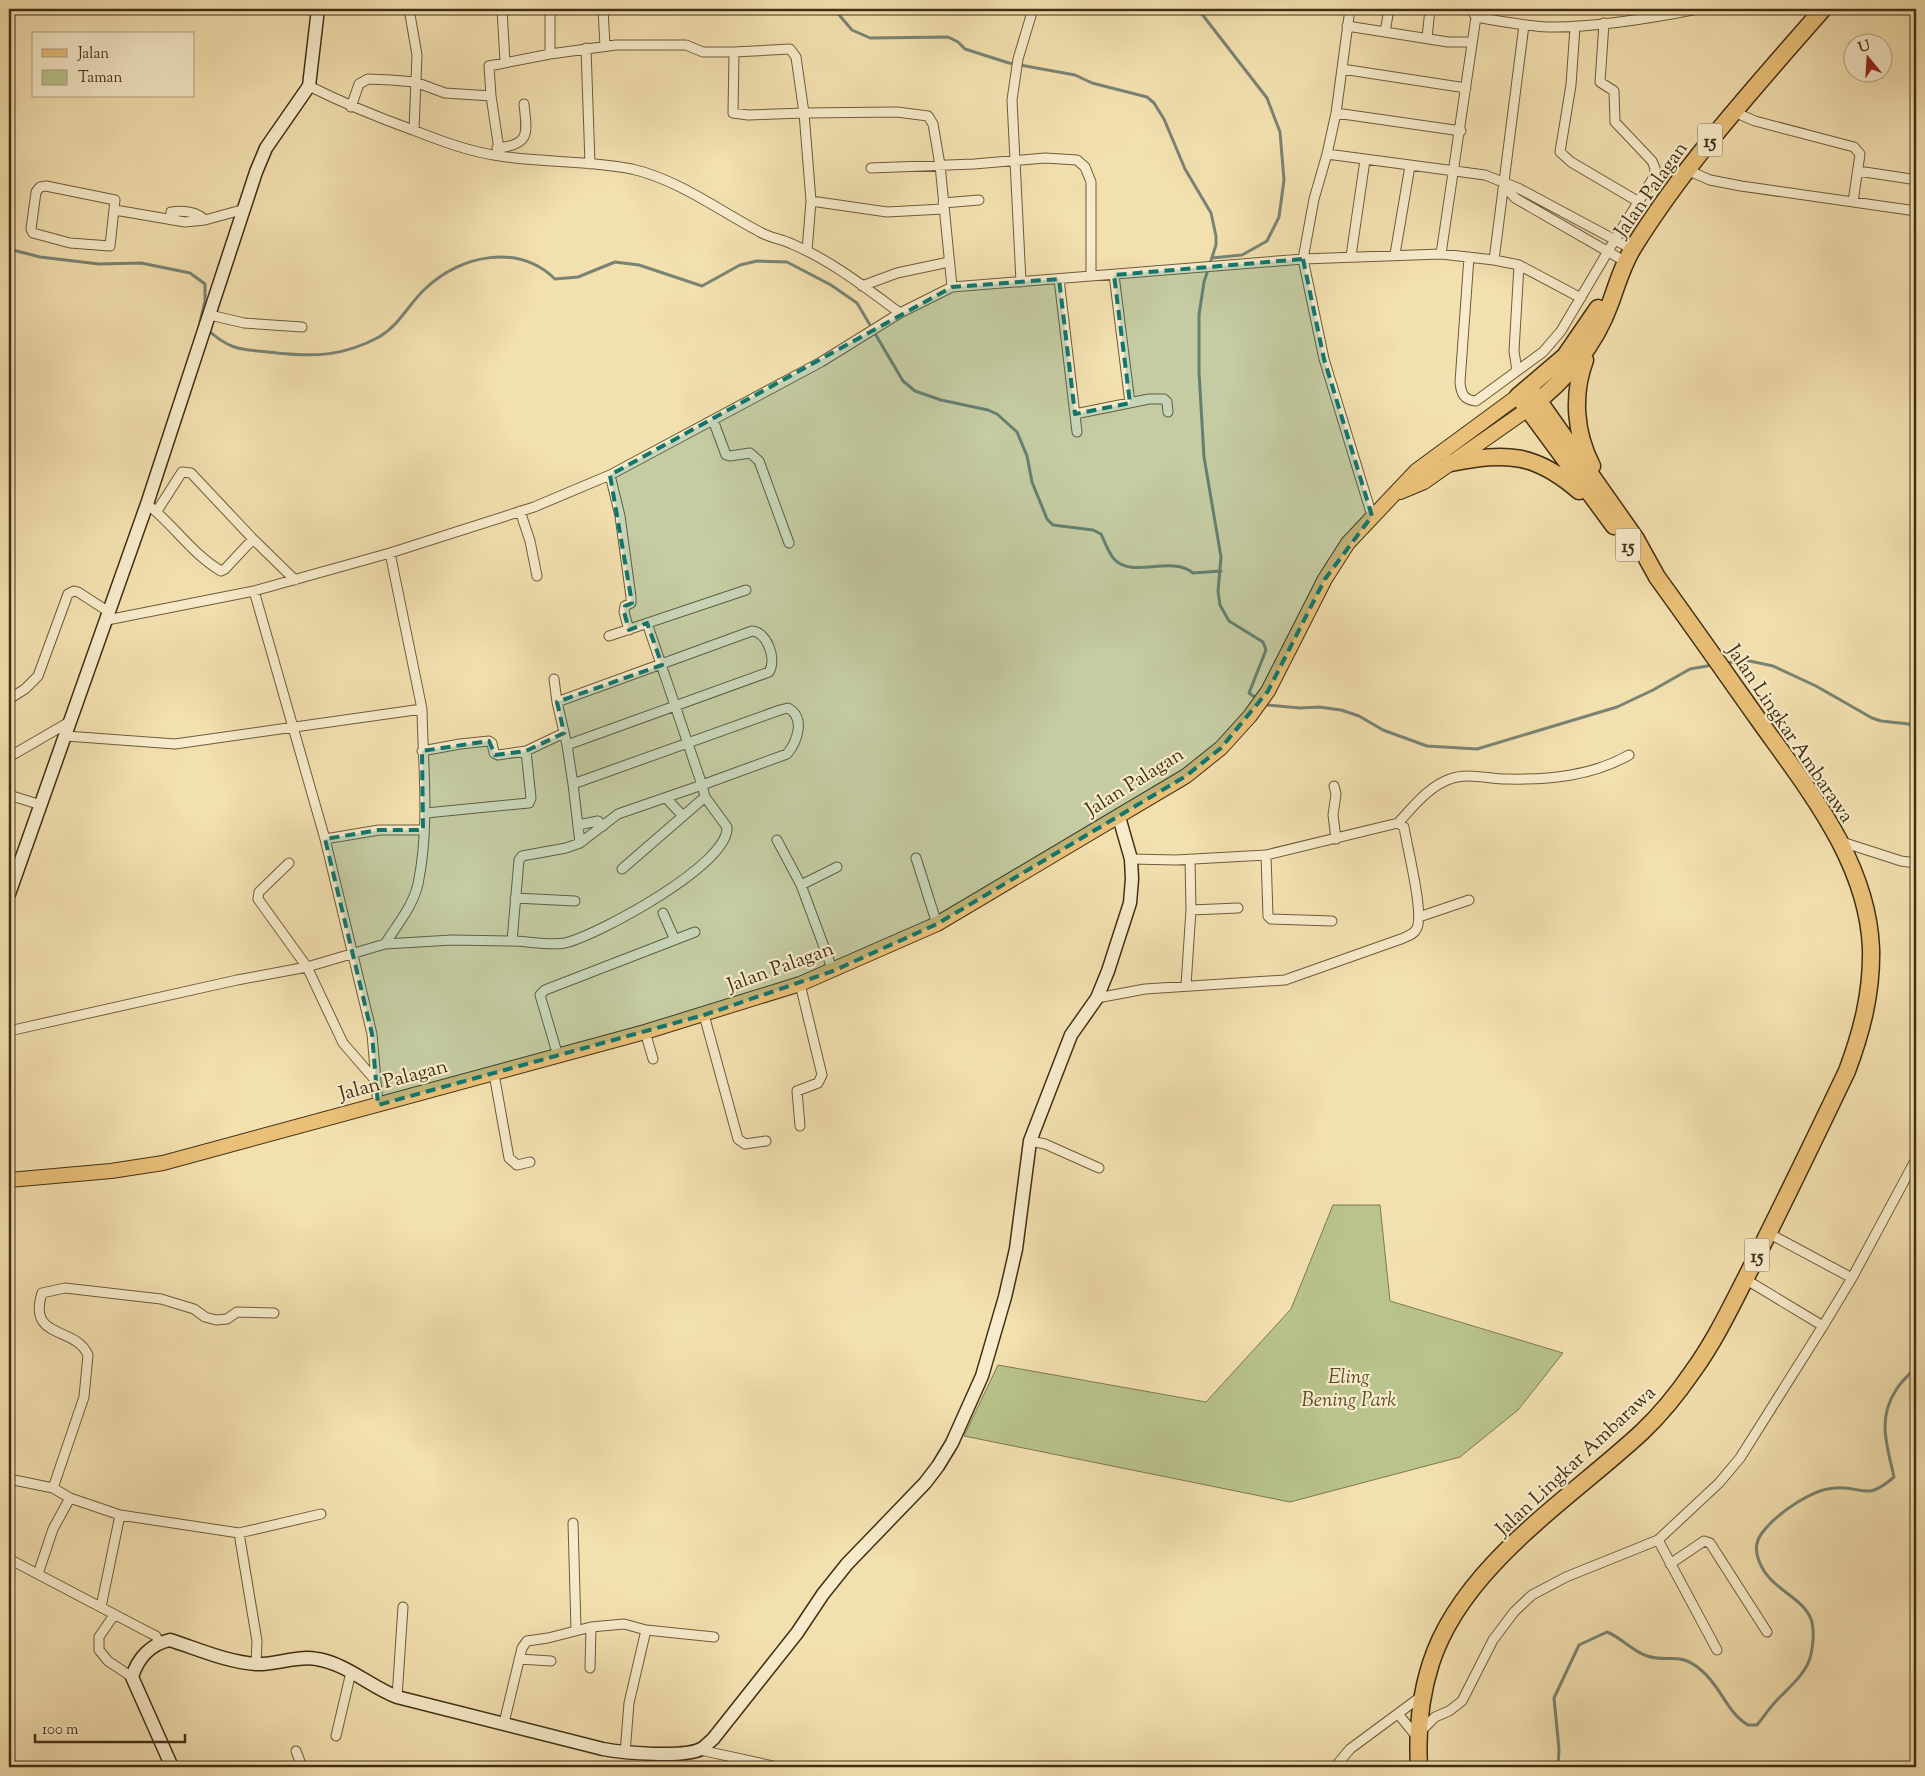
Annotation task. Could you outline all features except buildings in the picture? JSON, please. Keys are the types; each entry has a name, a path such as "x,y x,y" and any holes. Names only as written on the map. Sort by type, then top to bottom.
{"highway":[{"name":"Jalan Palagan","path":"1529,398 1570,373 1588,350 1610,304 1629,256 1686,170 1823,9"},
{"name":"Jalan Palagan","path":"1529,398 1565,356 1616,285"},
{"name":"15","path":"1588,350 1580,373 1576,403 1579,433 1607,508"},
{"name":"Jalan Lingkar Ambarawa","path":"1419,1767 1417,1736 1423,1696 1431,1662 1445,1630 1470,1593 1531,1529 1643,1431 1670,1402 1699,1362 1745,1280 1847,1071 1860,1035 1869,993 1871,949 1866,912 1853,872 1838,841 1808,789 1657,577 1630,547 1607,508 1529,398"},
{"path":"1451,463 1479,457 1508,456 1536,462 1562,476 1607,508"}],"main road":[{"name":"Jalan Palagan","path":"1393,496 1424,482 1451,463 1529,398"},
{"name":"Jalan Palagan","path":"9,1180 111,1171 164,1162 494,1074 704,1015 800,984 937,924 1186,776 1221,748 1250,716 1268,691 1325,579 1348,543 1416,471 1529,398"}],"street":[{"path":"9,894 108,616 152,507 207,324 256,172 266,148 308,86 318,9"},
{"path":"409,9 417,55 414,130"},
{"path":"502,9 505,62"},
{"path":"550,9 550,54"},
{"path":"603,9 605,46"},
{"path":"1021,282 1012,100 1018,59 1033,9"},
{"path":"1350,9 1336,113 1314,199 1303,259 1324,359 1372,516"},
{"path":"1385,32 1389,9"},
{"path":"1427,38 1430,9"},
{"path":"1441,254 1461,131 1474,13 1524,25 1575,26 1693,9"},
{"path":"1469,257 1461,391 1469,400 1476,401 1543,352 1562,332 1606,253 1649,187 1655,168 1652,161 1615,122 1614,91 1600,82 1604,23"},
{"path":"1494,260 1502,183 1524,25"},
{"path":"1347,26 1427,38 1471,42"},
{"path":"1575,26 1571,85 1560,152 1566,159 1639,202"},
{"path":"498,152 488,66 605,46 686,45 703,52 790,49 796,56 804,113 810,201 807,251"},
{"path":"586,48 590,164"},
{"path":"734,52 734,112 748,115 897,112 928,116 933,124 940,165 952,287"},
{"path":"1342,69 1466,88"},
{"path":"351,107 363,81 378,79 415,82 445,93 491,96"},
{"path":"308,86 351,107 482,153 498,152 632,169 666,180 761,233 807,251 836,267 900,314"},
{"path":"498,152 512,147 521,142 525,137 524,104"},
{"path":"1734,112 1769,125 1854,147 1860,154 1853,202"},
{"path":"1336,113 1461,131"},
{"path":"1327,154 1485,175 1518,188 1614,241 1629,256"},
{"path":"871,168 1066,158 1078,160 1085,167 1091,182 1091,276"},
{"path":"1351,256 1365,160"},
{"path":"1395,254 1410,166"},
{"path":"1686,170 1699,176 1741,186 1916,211 1916,204"},
{"path":"1858,171 1913,179 1916,182"},
{"path":"1502,183 1515,198 1606,253 1629,256"},
{"path":"40,187 116,200 115,210 112,243 108,247 70,243 35,235 31,229 36,192 40,187"},
{"path":"810,201 887,212 979,200"},
{"path":"115,210 185,222 205,220 245,210"},
{"path":"9,699 24,690 38,676 68,594 74,591 78,592 108,616 254,590 390,553 520,511 610,475 821,362 872,330 952,287 1303,259 1395,254 1441,254 1519,265 1580,298"},
{"path":"862,286 897,273 949,262"},
{"path":"1517,371 1514,351 1519,265"},
{"path":"1114,275 1130,404"},
{"path":"1059,279 1077,432"},
{"path":"207,324 244,322 302,327"},
{"path":"1075,414 1149,399 1164,399 1168,412"},
{"path":"713,420 726,455 750,453 759,461 789,543"},
{"path":"152,507 182,472 191,473 253,539 295,580"},
{"path":"610,475 620,516 632,597 631,603 625,606 623,610 629,630"},
{"path":"152,507 198,553 221,571 226,570 253,539"},
{"path":"520,511 532,548 537,576"},
{"path":"385,944 408,910 418,885 426,814 422,751 422,709 390,553"},
{"path":"254,590 326,839 372,1034 378,1105"},
{"path":"609,636 746,590"},
{"path":"9,1031 237,980 307,967 385,944 452,940 562,943 587,936 658,897 682,881 705,861 725,839 728,832 723,821 705,797 647,624"},
{"path":"557,702 662,665 744,633 757,631 763,636 771,655 772,666 769,672 567,744"},
{"path":"554,679 557,702 567,744 580,843"},
{"path":"512,941 519,860 522,856 566,848 580,843 618,814 787,754 796,739 798,722 796,715 788,708 688,745 573,784"},
{"path":"66,736 175,744 422,709"},
{"path":"9,757 71,721"},
{"path":"422,751 489,741 496,754 526,751 564,733"},
{"path":"426,814 529,803 531,798 526,751"},
{"path":"1131,858 1190,859 1266,855 1398,823 1429,792 1450,778 1468,776 1506,779 1564,777 1603,768 1629,756"},
{"path":"1334,786 1336,794 1333,815 1336,838"},
{"path":"9,795 41,805"},
{"path":"622,869 705,797"},
{"path":"666,798 683,816"},
{"path":"700,1750 713,1739 797,1633 823,1594 847,1564 925,1483 952,1443 982,1376 1005,1297 1016,1249 1030,1141 1071,1035 1097,998 1108,971 1130,903 1131,858 1119,817"},
{"path":"578,825 598,822 603,826"},
{"path":"1097,998 1146,989 1186,985 1285,980 1412,935 1417,928 1419,917 1404,827 1398,823"},
{"path":"326,839 379,830 424,830"},
{"path":"777,840 801,885 833,971"},
{"path":"1838,841 1901,861 1916,863"},
{"path":"1266,855 1268,916 1271,919 1332,921"},
{"path":"916,858 937,924"},
{"path":"1186,985 1191,910 1190,859"},
{"path":"289,863 259,892 258,898 307,967 343,1043 375,1080"},
{"path":"801,885 837,867"},
{"path":"515,898 575,901"},
{"path":"1419,917 1469,900"},
{"path":"1191,910 1238,908"},
{"path":"663,913 675,940"},
{"path":"558,1056 540,995 545,990 695,932"},
{"path":"800,984 822,1075 818,1083 797,1091 800,1126"},
{"path":"704,1015 738,1140 745,1144 766,1141"},
{"path":"645,1032 653,1059"},
{"path":"494,1074 509,1158 516,1165 530,1162"},
{"path":"1030,1141 1045,1144 1099,1168"},
{"path":"1398,1714 1417,1736 1434,1717 1449,1711 1462,1701 1493,1640 1514,1612 1532,1595 1566,1577 1658,1540 1700,1503 1740,1458 1852,1278 1916,1159"},
{"path":"1768,1233 1852,1278"},
{"path":"1745,1280 1822,1326"},
{"path":"53,1488 84,1397 88,1355 86,1349 78,1343 44,1324 39,1313 42,1293 65,1288 161,1298 194,1310 204,1317 216,1320 227,1318 237,1312 274,1313"},
{"path":"9,1478 53,1488 70,1498 120,1515 239,1532 321,1514"},
{"path":"38,1574 53,1529 70,1498"},
{"path":"101,1607 120,1515"},
{"path":"573,1523 576,1629"},
{"path":"239,1532 257,1641 256,1664"},
{"path":"1658,1540 1717,1650"},
{"path":"1670,1564 1704,1541 1710,1543 1767,1632"},
{"path":"9,1559 156,1636 159,1643"},
{"path":"397,1697 403,1607"},
{"path":"114,1615 99,1636 99,1650 108,1661 132,1677 172,1767"},
{"path":"504,1723 519,1659 523,1645 527,1641 548,1638 591,1626 624,1624 646,1630 714,1637"},
{"path":"590,1668 591,1626"},
{"path":"625,1753 630,1703 646,1630"},
{"path":"132,1677 135,1667 150,1649 159,1643 170,1640 238,1661 256,1664 300,1658 316,1658 352,1672 376,1689 397,1697 504,1723 575,1744 625,1753 684,1753 700,1750 778,1767"},
{"path":"519,1659 551,1661"},
{"path":"336,1736 352,1672"},
{"path":"1334,1767 1350,1749 1423,1696 1434,1717"},
{"path":"296,1751 302,1767"}],"highlighted area":[{"path":"1303,259 1324,359 1372,516 1325,579 1268,691 1221,748 1186,776 937,924 833,971 704,1015 378,1105 372,1034 325,839 379,830 423,830 422,751 489,741 495,755 526,751 564,733 557,702 662,665 647,623 629,630 624,612 625,606 632,603 610,475 952,287 1059,279 1075,414 1130,403 1114,275"}],"green space":[{"name":"Eling Bening Park","path":"1333,1205 1380,1205 1390,1301 1563,1353 1518,1410 1460,1457 1290,1502 964,1436 998,1365 1206,1402 1291,1309"}],"waterway":[{"path":"834,9 852,30 870,38 948,37 958,42 965,49 1009,63 1075,75 1092,83 1147,97 1154,103 1164,119 1185,169 1211,213 1216,236 1216,245 1204,282 1199,315 1199,372 1204,457 1221,557 1218,591 1220,605 1229,621 1263,642 1266,650 1249,693 1259,700"},
{"path":"1198,9 1267,98 1280,132 1284,180 1279,217 1267,241 1242,255 1212,258"},
{"path":"9,249 40,257 99,264 141,263 190,273 205,284 205,301 200,322 203,325"},
{"path":"207,329 224,342 248,350 304,355 329,354 354,348 379,337 399,320 426,288 440,277 472,261 507,257 524,261 540,268 555,279 578,277 615,262 639,265 702,286 740,265 757,261 787,262 831,285 857,303 903,381 915,391 941,400 988,410 997,414 1017,432 1027,456 1032,482 1047,519 1053,525 1093,530 1101,534 1114,559 1122,565 1131,567 1174,566 1184,568 1193,573 1221,571"},
{"path":"1726,663 1745,660 1773,666 1816,686 1872,718 1881,721 1909,724 1916,731"},
{"path":"1264,703 1267,705 1300,708 1319,707 1341,710 1359,716 1383,730 1427,746 1477,749 1617,707 1653,690 1690,669 1713,665"},
{"path":"1558,1767 1559,1749 1554,1698 1579,1645 1607,1632 1647,1656 1680,1659 1693,1664 1708,1676 1729,1707 1741,1720 1748,1725 1757,1725 1775,1702 1804,1671 1809,1661 1813,1634 1811,1619 1806,1611 1770,1579 1764,1571 1757,1554 1758,1540 1776,1518 1805,1498 1826,1489 1835,1488 1870,1491 1884,1485 1894,1477 1885,1432 1887,1411 1898,1387 1916,1366"}]}
